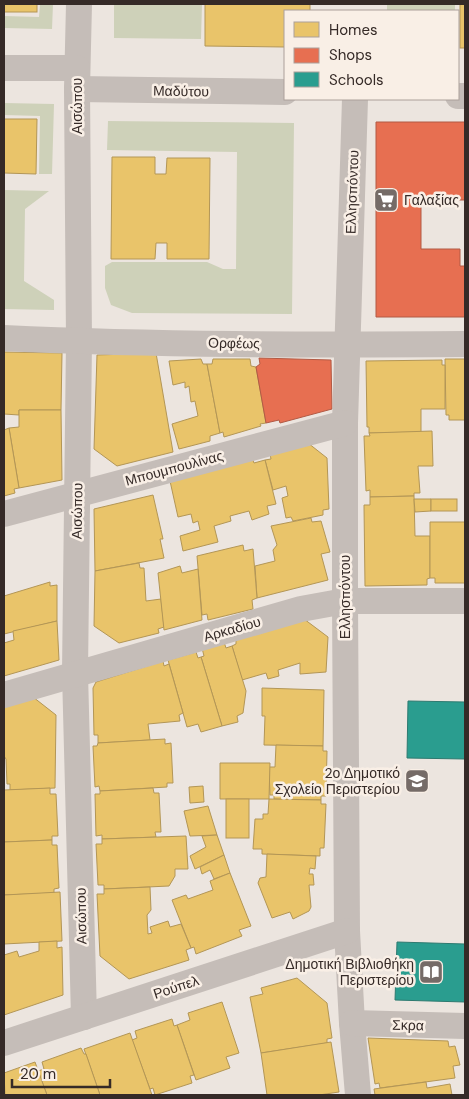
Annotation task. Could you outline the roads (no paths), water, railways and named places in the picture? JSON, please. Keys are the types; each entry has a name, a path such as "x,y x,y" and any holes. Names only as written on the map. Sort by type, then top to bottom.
{"street":[{"name":"Αισώπου","path":"79,4 77,79 80,341 76,673 84,1017"},
{"name":"Μαδύτου","path":"4,68 77,79 284,92"},
{"name":"Ελλησπόντου","path":"355,100 345,423 345,601 347,931 358,1095"},
{"name":"Ορφέως","path":"4,338 80,341 465,344"},
{"name":"Μπουμπουλίνας","path":"4,514 345,423"},
{"name":"Αρκαδίου","path":"4,694 301,609 345,601 465,601"},
{"name":"Ρούπελ","path":"4,1044 347,931"},
{"name":"Σκρα","path":"352,1023 465,1026"}],"place":[{"name":"Γαλαξίας","path":"386,200"},
{"name":"2ο Δημοτικό Σχολείο Περιστερίου","path":"417,781"},
{"name":"Δημοτική Βιβλιοθήκη Περιστερίου","path":"431,972"}]}
